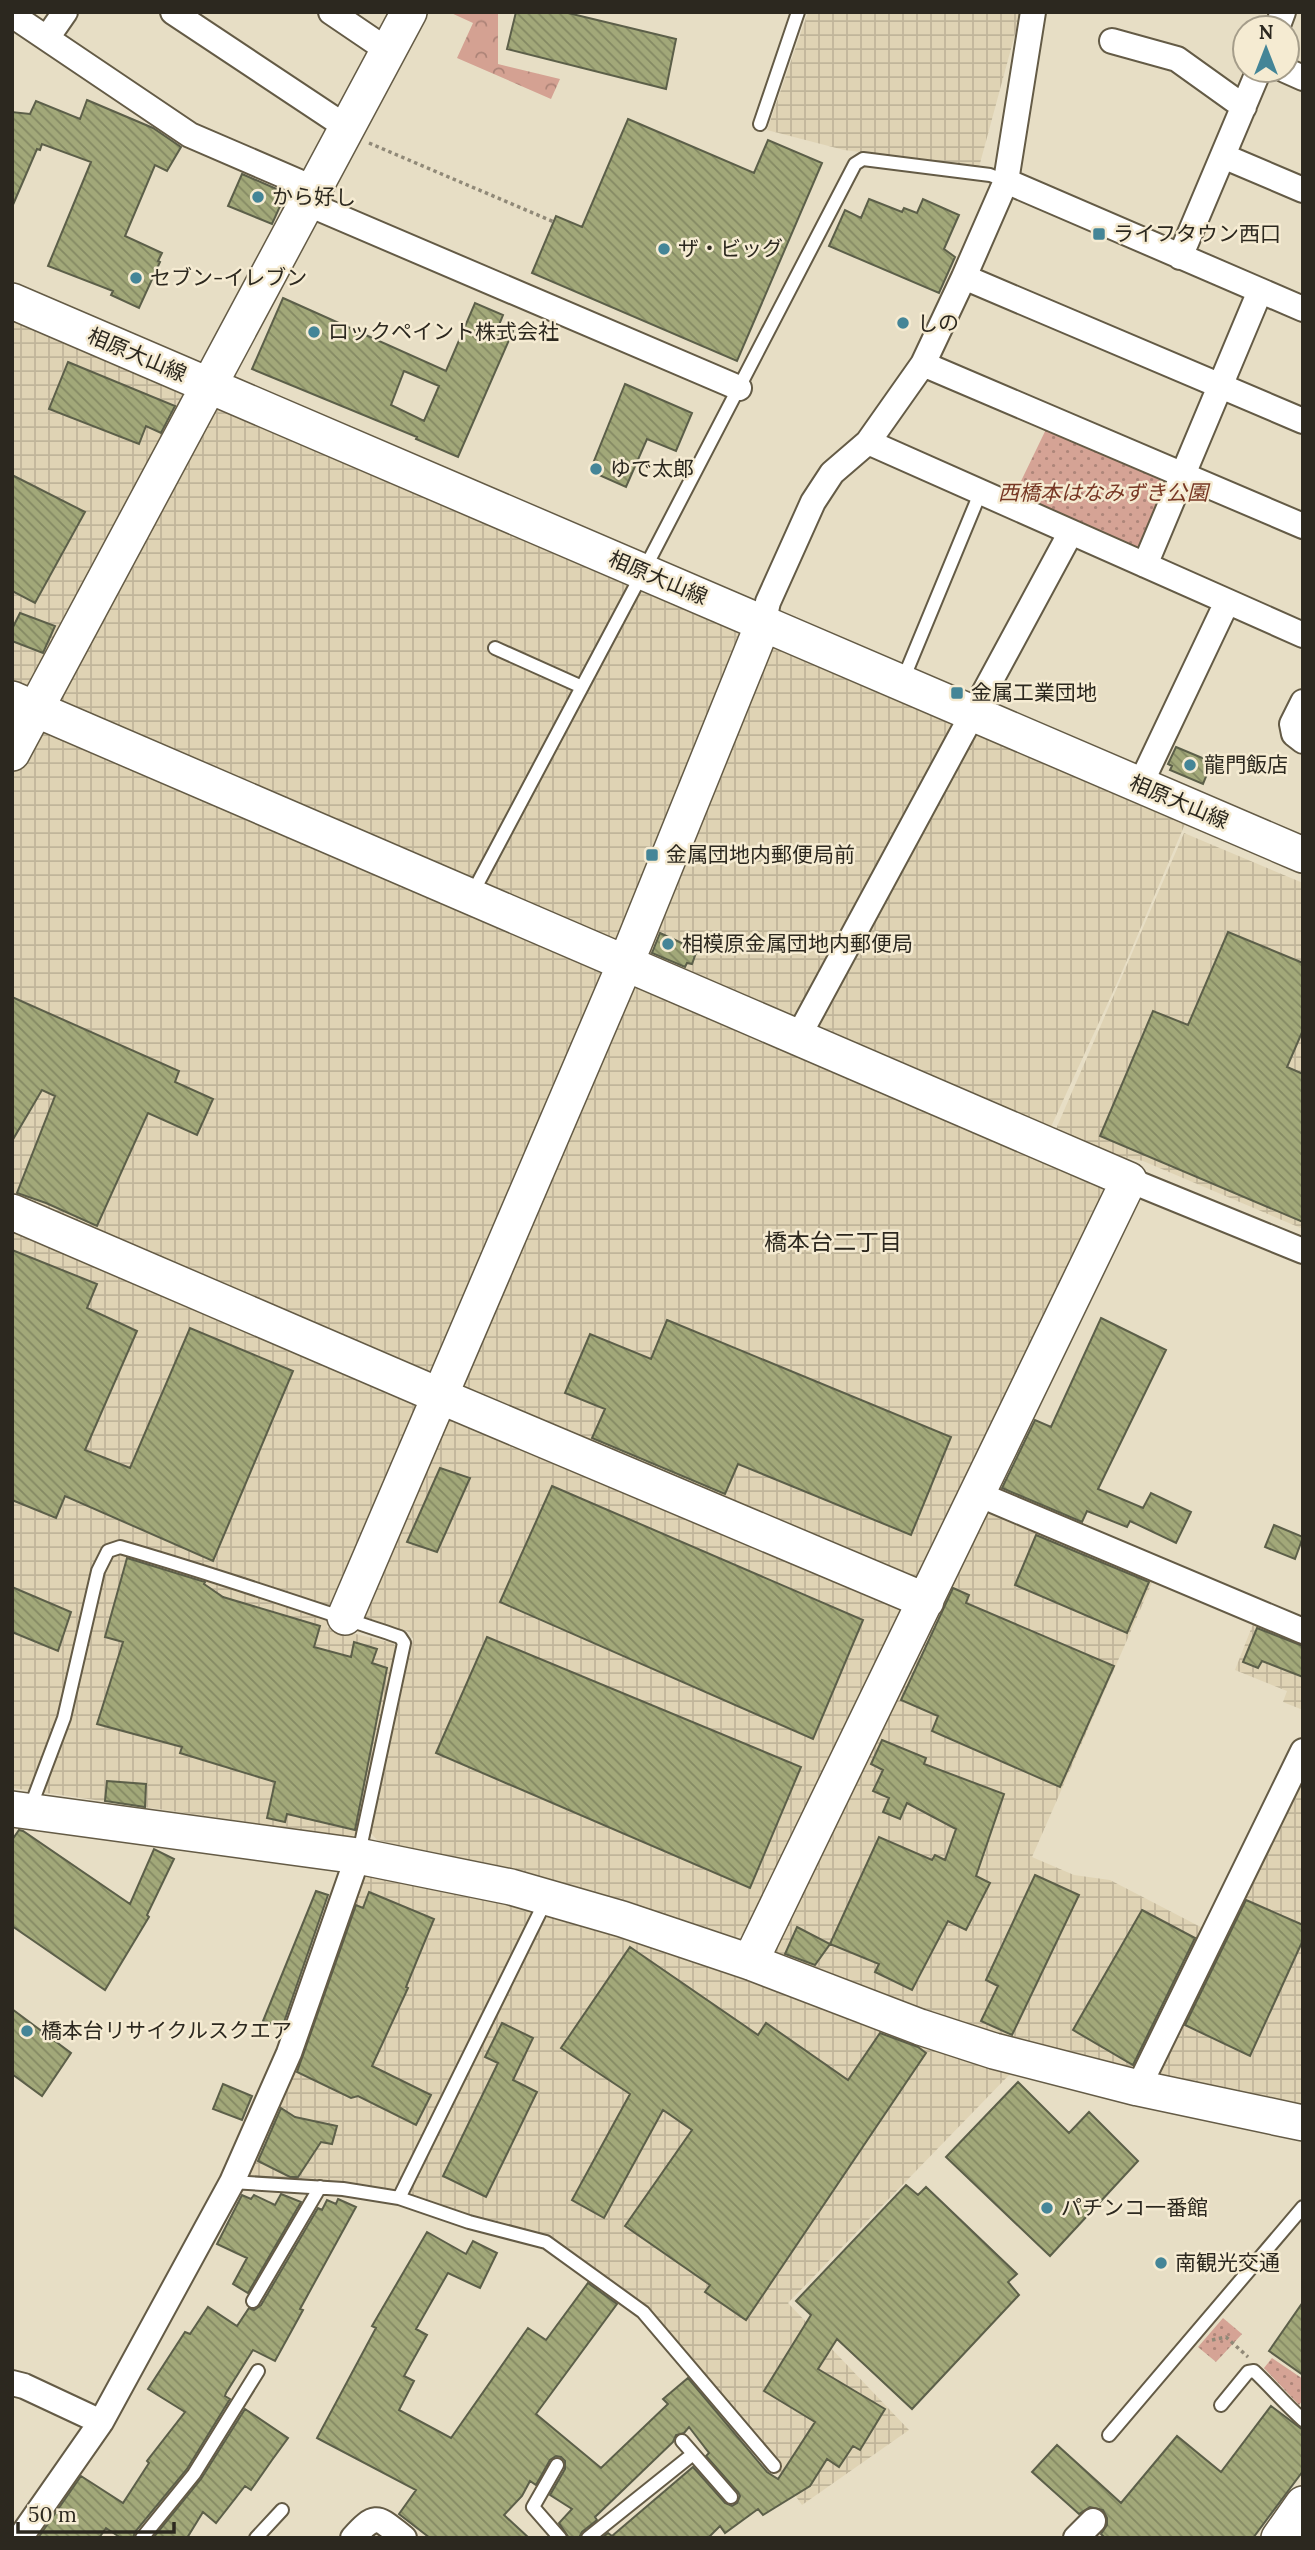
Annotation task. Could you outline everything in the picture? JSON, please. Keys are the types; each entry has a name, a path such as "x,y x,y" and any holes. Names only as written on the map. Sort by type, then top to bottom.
{"street":[{"path":"47,38 65,12"},
{"path":"173,12 356,134"},
{"path":"331,12 387,50"},
{"path":"12,753 24,704 210,386 310,195 356,134 387,50 408,12"},
{"path":"345,1617 623,963 634,943 763,624 768,602 813,502 832,473 848,456 868,442 923,364 1006,181 1033,12"},
{"path":"12,15 190,135 310,195 739,388"},
{"path":"1112,41 1177,59 1244,107"},
{"path":"1180,257 1253,84"},
{"path":"1223,156 1303,190"},
{"path":"1006,181 1303,309"},
{"path":"964,277 1303,421"},
{"path":"1145,565 1260,291"},
{"name":"相原大山線","path":"12,301 1303,855"},
{"path":"923,364 1303,526"},
{"path":"868,442 1303,635"},
{"path":"798,1037 1072,531"},
{"path":"1140,785 1227,602"},
{"path":"1303,702 1292,724 1294,734 1303,741"},
{"path":"24,704 1129,1180 1303,1251"},
{"path":"750,1962 1129,1180"},
{"path":"12,1212 926,1601"},
{"path":"978,1494 1303,1631"},
{"path":"1138,2088 1303,1751"},
{"path":"21,1810 358,1856 511,1887 622,1919 750,1962 920,2027 994,2051 1138,2088 1303,2123"},
{"path":"20,2538 100,2422 232,2182 289,2053 358,1856"},
{"path":"12,2383 24,2386 100,2422"},
{"path":"1279,2538 1303,2504"},
{"path":"353,2538 374,2519 382,2521 404,2538"}],"lane":[{"path":"760,124 798,12"},
{"path":"470,897 855,164 863,159 990,175 1006,181"},
{"path":"902,683 981,491"},
{"path":"495,648 582,687"},
{"path":"21,1810 64,1718 98,1572 108,1551 120,1547 401,1637 404,1643 358,1856"},
{"path":"399,2198 547,1897"},
{"path":"232,2182 320,2188 399,2198 545,2242 643,2312 774,2466"},
{"path":"253,2301 320,2188"},
{"path":"1109,2435 1303,2207"},
{"path":"142,2538 194,2474 258,2371"},
{"path":"1221,2405 1248,2372 1254,2371 1272,2388 1275,2395 1303,2420"},
{"path":"682,2441 731,2497"},
{"path":"588,2538 693,2454"},
{"path":"557,2465 533,2507 560,2538"},
{"path":"256,2538 282,2510"}],"path":[{"path":"356,134 554,222"},
{"path":"1198,2332 1207,2340 1226,2337 1256,2365 1254,2371"}],"shaded area":[{"path":"808,12 1021,12 979,167 844,150 767,130"},
{"path":"12,317 1185,824 1118,981 1038,1155 1110,1186 920,1578 911,1582 430,1377 327,1627 393,1643 398,1650 358,1832 351,1837 12,1788"},
{"path":"1184,833 1303,883 1303,1229 1143,1161 1119,1156 1056,1129"},
{"path":"459,1418 903,1602 905,1616 747,1933 735,1937 556,1882 377,1840 371,1833 413,1639 409,1632 366,1620 364,1615 444,1422"},
{"path":"986,1504 1155,1576 1032,1857 1074,1875 1110,1880 1218,1936 1303,1764 1303,2109 1152,2076 936,2018 768,1953"},
{"path":"1255,1619 1303,1640 1303,1710 1283,1702 1287,1691 1235,1670"},
{"path":"358,1856 621,1933 1010,2074 788,2303 909,2430 802,2505 774,2466 643,2312 546,2242 399,2198 232,2182"}],"green space":[{"path":"449,12 498,12 498,64 560,79 551,99 457,58 473,23"},
{"name":"西橋本はなみずき公園","path":"1051,419 1182,475 1145,565 1010,504"},
{"path":"1223,2318 1242,2334 1216,2362 1198,2347"},
{"path":"1272,2358 1303,2379 1303,2400 1299,2405 1264,2368"}],"building":[{"path":"516,12 564,12 676,39 666,89 507,49"},
{"path":"87,100 153,128 181,147 167,171 155,165 125,236 162,253 139,308 111,295 113,291 48,266 91,162 42,144 40,150 37,149 12,207 12,112 30,114 36,101 80,119"},
{"name":"ザ・ビッグ","path":"628,119 754,173 768,140 822,163 737,361 532,273 556,216 582,227"},
{"name":"から好し","path":"242,174 286,193 272,224 228,206"},
{"path":"869,199 902,212 904,208 917,213 923,199 959,215 944,249 955,257 939,293 829,246 845,210 861,218"},
{"name":"ロックペイント株式会社","path":"283,298 446,371 475,303 503,315 499,325 513,331 458,457 416,439 417,437 252,369","holes":["404,371 439,386 424,421 391,405"]},
{"path":"68,362 175,406 161,433 146,426 139,444 49,409"},
{"path":"625,384 692,413 676,451 647,439 626,487 590,471"},
{"path":"12,475 85,512 35,603 12,591"},
{"path":"20,613 55,626 43,653 12,641 12,629"},
{"path":"1176,747 1212,762 1203,784 1170,770 1172,766 1168,764"},
{"path":"1228,932 1303,963 1303,1030 1287,1067 1303,1074 1303,1222 1100,1136 1153,1011 1188,1025"},
{"name":"相模原金属団地内郵便局","path":"660,933 697,950 692,964 687,963 685,967 652,953"},
{"path":"12,997 179,1071 175,1082 213,1099 197,1135 148,1113 97,1226 17,1193 55,1096 42,1090 12,1141"},
{"path":"12,1250 97,1284 87,1308 137,1331 85,1450 130,1468 190,1328 293,1371 213,1561 65,1496 56,1518 12,1500"},
{"path":"1101,1318 1166,1350 1098,1489 1143,1508 1151,1493 1191,1512 1176,1543 1130,1521 1127,1527 1087,1511 1082,1522 1002,1488 1035,1420 1051,1427"},
{"path":"667,1320 951,1437 911,1535 738,1464 725,1494 592,1438 605,1409 565,1393 590,1334 651,1359"},
{"path":"440,1468 470,1478 437,1552 407,1542"},
{"path":"552,1486 863,1620 813,1739 500,1602"},
{"path":"1274,1525 1303,1537 1295,1559 1265,1547"},
{"path":"1036,1535 1149,1582 1127,1633 1015,1585"},
{"path":"127,1558 205,1582 204,1584 223,1597 320,1626 314,1647 351,1657 354,1642 377,1649 372,1663 387,1668 355,1830 287,1814 285,1822 267,1818 275,1782 180,1753 182,1747 97,1724 123,1642 105,1637"},
{"path":"12,1587 71,1612 58,1651 12,1632"},
{"path":"953,1588 969,1595 966,1603 1114,1666 1060,1787 932,1731 938,1716 901,1700"},
{"path":"1257,1628 1303,1646 1303,1677 1262,1661 1258,1668 1243,1662"},
{"path":"487,1637 801,1767 750,1888 436,1753"},
{"path":"882,1740 926,1758 924,1764 1004,1794 976,1876 990,1883 966,1930 948,1921 912,1990 875,1972 879,1964 830,1944 879,1837 932,1860 935,1855 945,1860 956,1829 907,1803 900,1819 883,1812 889,1798 873,1791 883,1770 871,1764"},
{"path":"107,1781 146,1784 145,1807 105,1801"},
{"path":"19,1830 130,1904 154,1849 174,1859 147,1915 149,1917 105,1990 12,1926 12,1840"},
{"path":"1035,1875 1079,1895 1012,2035 981,2021 998,1986 986,1980"},
{"path":"316,1891 328,1895 282,2028 263,2021"},
{"path":"369,1892 434,1919 406,1987 408,1988 372,2066 431,2095 416,2125 358,2096 351,2098 297,2072 356,1905 363,1908"},
{"path":"1246,1900 1303,1925 1303,1940 1250,2056 1185,2025"},
{"path":"1142,1910 1195,1938 1133,2065 1073,2030"},
{"path":"797,1927 830,1944 815,1965 785,1954"},
{"path":"630,1947 758,2035 766,2023 848,2080 880,2033 918,2047 926,2053 746,2320 705,2292 710,2285 625,2226 692,2130 663,2110 604,2218 572,2200 630,2094 561,2048"},
{"name":"橋本台リサイクルスクエア","path":"12,2009 71,2053 42,2096 12,2074"},
{"path":"502,2023 533,2038 513,2080 537,2092 486,2197 443,2176 498,2063 485,2057"},
{"name":"パチンコ一番館","path":"1018,2082 1069,2133 1089,2112 1138,2161 1050,2256 946,2157"},
{"path":"223,2084 252,2096 242,2120 213,2109"},
{"path":"281,2108 295,2117 337,2126 332,2144 321,2142 298,2177 290,2177 258,2161"},
{"path":"906,2185 918,2195 926,2187 1017,2274 1008,2282 1019,2295 912,2409 837,2339 818,2369 885,2409 860,2450 853,2446 839,2467 827,2459 810,2486 763,2515 758,2509 725,2533 720,2526 708,2538 602,2538 608,2533 612,2536 693,2467 725,2503 732,2506 737,2503 740,2496 738,2492 706,2456 709,2453 689,2427 684,2433 676,2435 673,2442 595,2517 597,2520 582,2532 579,2538 569,2538 559,2523 572,2509 550,2495 565,2469 565,2461 561,2457 556,2456 550,2460 536,2485 530,2481 522,2496 504,2515 529,2538 430,2538 399,2514 416,2490 317,2438 376,2328 372,2326 427,2232 466,2254 473,2241 497,2253 480,2288 448,2273 416,2329 427,2335 404,2376 414,2381 399,2410 451,2438 528,2328 546,2340 588,2283 617,2304 536,2414 601,2468 668,2404 663,2399 688,2378 767,2472 778,2479 815,2422 764,2391 811,2315 796,2301"},
{"path":"281,2194 301,2202 248,2293 233,2284 247,2258 217,2244 242,2195 251,2199 254,2195 275,2205"},
{"path":"338,2199 356,2207 275,2361 253,2350 226,2393 225,2396 230,2399 187,2469 135,2532 133,2538 121,2538 106,2528 99,2538 38,2538 81,2476 123,2503 149,2463 147,2461 185,2412 148,2389 185,2332 190,2334 208,2307 237,2326 249,2308 254,2310 261,2305 318,2208 322,2210 327,2200 336,2204"},
{"path":"1303,2302 1303,2375 1269,2351"},
{"path":"1271,2406 1303,2430 1303,2471 1253,2538 1105,2538 1101,2534 1107,2525 1103,2510 1090,2507 1079,2514 1032,2472 1057,2445 1121,2503 1177,2436 1221,2472"},
{"path":"245,2409 288,2438 251,2490 245,2486 216,2523 203,2512 187,2538 153,2538 201,2479"}],"place":[{"name":"から好し","path":"258,197"},
{"name":"ライフタウン西口","path":"1099,234"},
{"name":"ザ・ビッグ","path":"664,249"},
{"name":"セブン-イレブン","path":"136,278"},
{"name":"しの","path":"903,323"},
{"name":"ロックペイント株式会社","path":"314,332"},
{"name":"ゆで太郎","path":"596,469"},
{"name":"金属工業団地","path":"957,693"},
{"name":"龍門飯店","path":"1190,765"},
{"name":"金属団地内郵便局前","path":"652,855"},
{"name":"相模原金属団地内郵便局","path":"668,944"},
{"name":"橋本台リサイクルスクエア","path":"27,2031"},
{"name":"パチンコ一番館","path":"1047,2208"},
{"name":"南観光交通","path":"1161,2263"}],"district":[{"name":"橋本台二丁目","path":"833,1242"}]}
